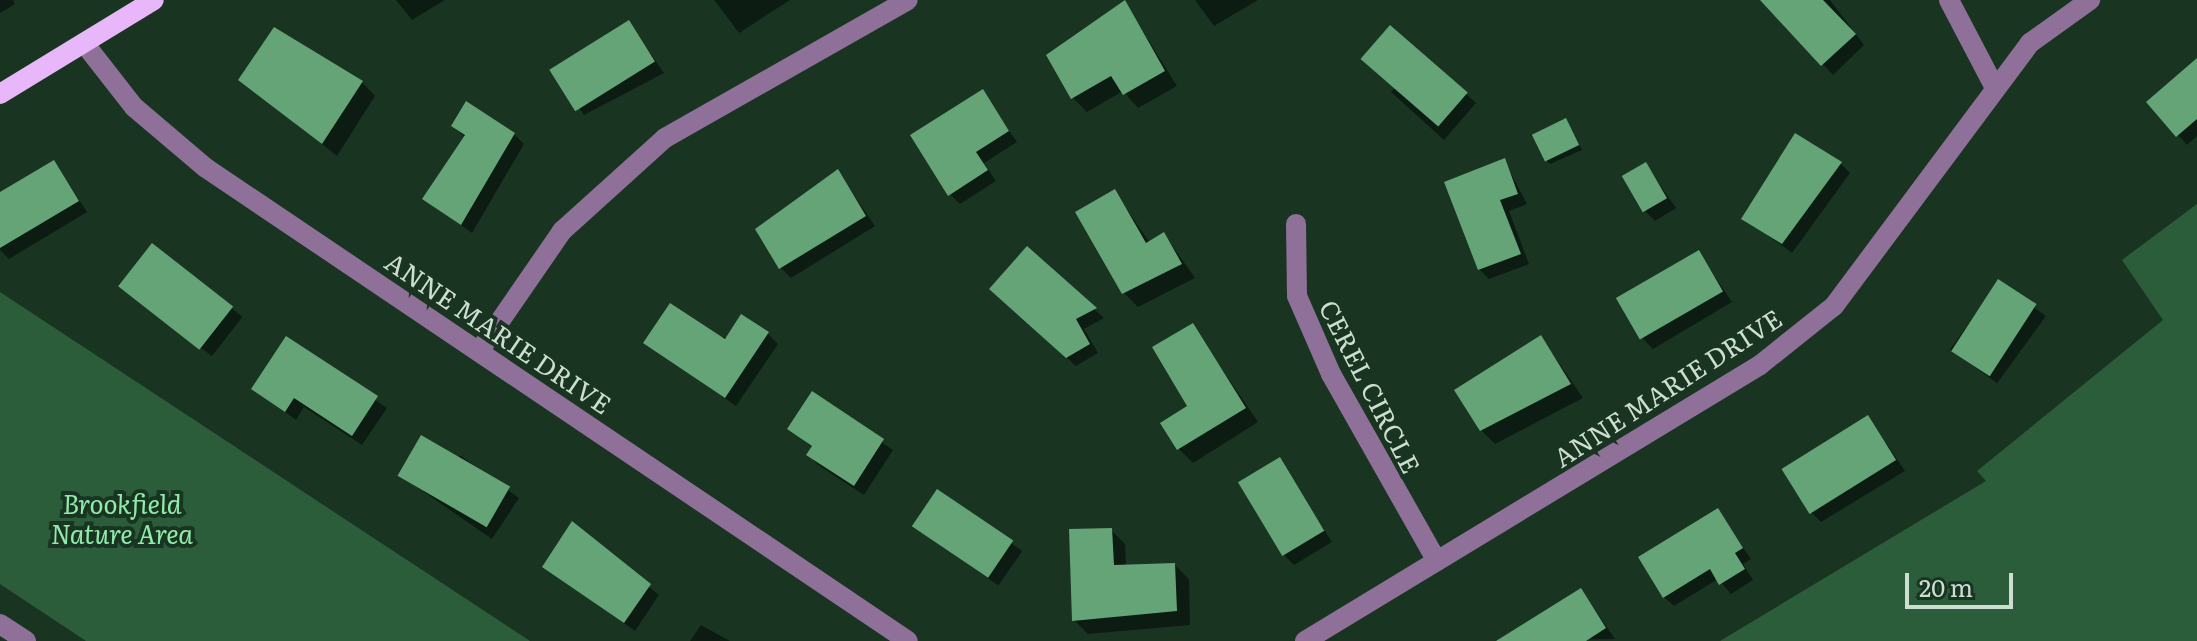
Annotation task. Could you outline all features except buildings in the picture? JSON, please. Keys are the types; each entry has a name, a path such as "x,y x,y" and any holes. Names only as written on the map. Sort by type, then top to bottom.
{"main road":[{"path":"0,94 154,0"}],"street":[{"path":"480,350 562,231 665,138 908,0"},
{"path":"1949,0 1994,86"},
{"name":"ANNE MARIE DRIVE","path":"1305,641 1760,365 1834,306 1994,86 2030,43 2090,0"},
{"name":"ANNE MARIE DRIVE","path":"84,43 134,107 206,168 908,641"},
{"name":"CEREL CIRCLE","path":"1296,224 1297,296 1331,374 1437,561"},
{"path":"0,624 26,641"}],"green space":[{"path":"2197,204 2197,641 1720,641 1986,481 1977,471 2163,320 2122,260"},
{"name":"Brookfield Nature Area","path":"0,292 530,641 86,641 0,584"}]}
